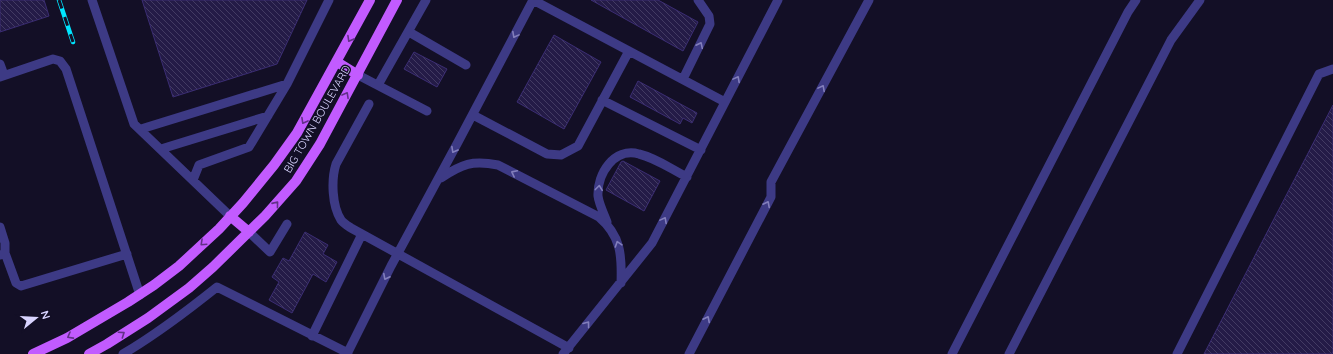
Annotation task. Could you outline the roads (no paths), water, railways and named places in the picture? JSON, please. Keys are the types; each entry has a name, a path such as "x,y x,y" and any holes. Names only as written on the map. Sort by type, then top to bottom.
{"main road":[{"name":"BIG TOWN BOULEVARD","path":"33,354 67,338 140,295 179,266 230,216 279,159 297,133 370,0"},
{"name":"BIG TOWN BOULEVARD","path":"89,354 168,304 189,288 266,216 296,181 320,144 397,0"},
{"path":"337,62 358,75"},
{"path":"230,216 249,232"}],"lane":[{"path":"92,0 134,124 141,129 230,216"},
{"path":"193,180 199,165 249,147 287,84 329,0"},
{"path":"378,85 426,0"},
{"path":"123,354 149,339 178,318 217,286 347,354 398,253 473,115 533,0 725,102"},
{"path":"683,79 710,24 709,16 698,0"},
{"path":"369,104 336,164 333,173 332,184 336,206 342,221 362,234 398,253 566,351 598,309 652,244 778,0"},
{"path":"689,354 771,197 771,182 869,0"},
{"path":"952,354 1124,19 1136,0"},
{"path":"1008,354 1171,40 1200,0"},
{"path":"409,32 466,65"},
{"path":"473,115 547,154 561,155 578,146 629,51"},
{"path":"0,64 2,76 53,59 60,61 66,69 140,295"},
{"path":"1177,354 1318,74 1333,69"},
{"path":"358,75 427,111"},
{"path":"141,129 287,84"},
{"path":"602,100 701,150"},
{"path":"161,149 268,116"},
{"path":"608,226 598,196 600,179 603,171 610,162 619,156 629,153 639,154 658,161 687,177"},
{"path":"438,180 456,168 467,163 483,162 498,165 598,216 608,226 617,240 622,265 621,283"},
{"path":"249,232 270,252 288,224"},
{"path":"0,228 5,243 2,254 16,283 21,286 127,254"},
{"path":"312,336 362,234"}],"railway":[{"path":"59,0 73,42"}]}
